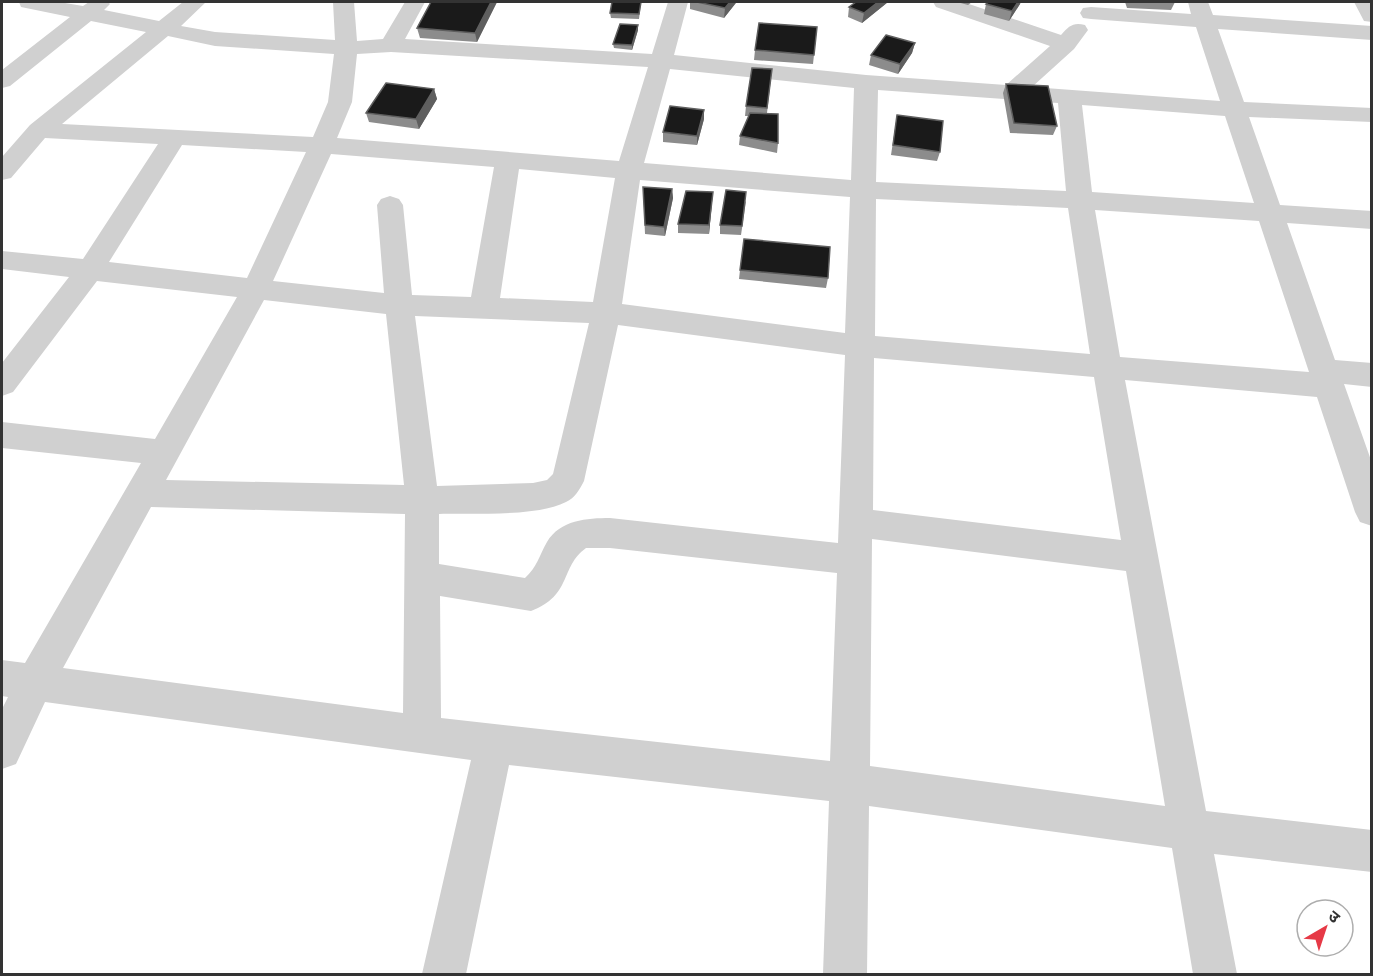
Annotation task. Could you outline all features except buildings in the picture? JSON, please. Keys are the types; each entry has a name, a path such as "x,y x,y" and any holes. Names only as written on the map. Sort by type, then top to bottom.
{"street":[{"path":"29,2 94,7 163,29 215,39 346,48 391,45 662,61 866,82 1235,109 1371,115"},
{"path":"2,172 39,130 196,2"},
{"path":"2,750 18,680 142,493 165,453 256,288 322,145 340,102 346,48 344,2"},
{"path":"391,45 415,2"},
{"path":"142,493 422,500 534,497 555,492 568,481 606,313 629,170 678,2"},
{"path":"944,2 1066,44"},
{"path":"1364,2 1371,16"},
{"path":"2,81 94,7"},
{"path":"1011,93 1066,44 1094,7 1202,11 1371,33"},
{"path":"1202,11 1371,512"},
{"path":"845,975 866,82"},
{"path":"1069,97 1080,201 1107,366 1215,975"},
{"path":"39,130 175,135 322,145 864,190 1371,220"},
{"path":"2,384 90,270 175,135"},
{"path":"484,307 508,160"},
{"path":"390,205 399,305 422,500 422,734"},
{"path":"2,260 399,305 606,313 860,346 1107,366 1326,378 1371,375"},
{"path":"2,435 165,453"},
{"path":"856,522 1141,558"},
{"path":"423,578 531,595 548,580 560,551 572,538 585,533 610,533 855,560"},
{"path":"18,680 494,744 850,783 1189,830 1371,851"},
{"path":"444,975 494,744"}]}
